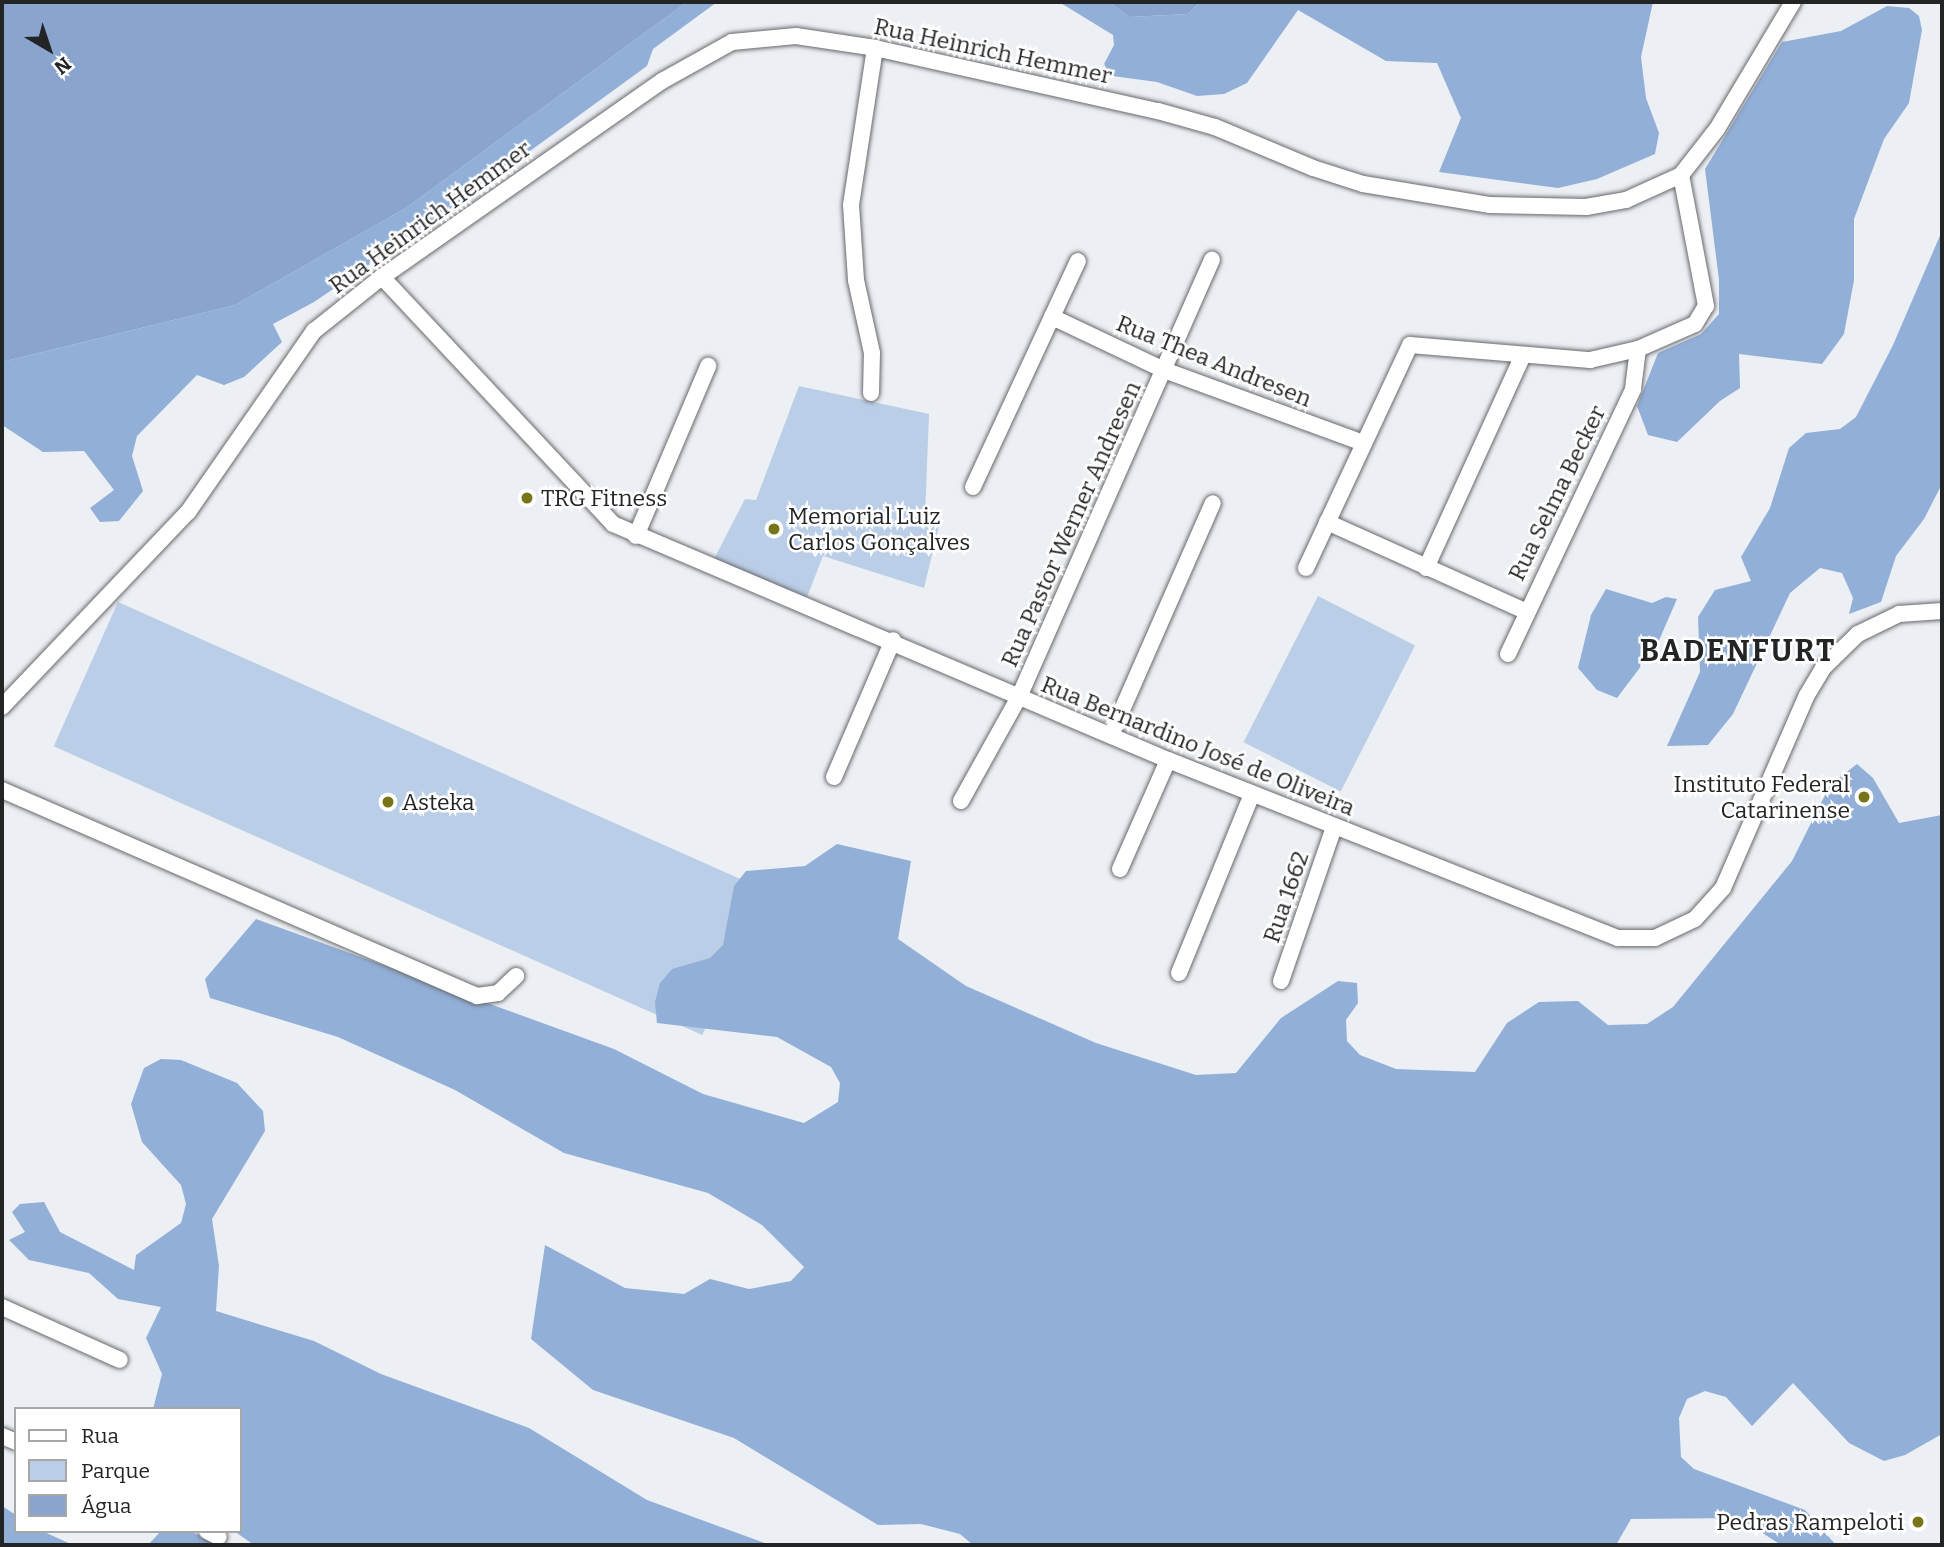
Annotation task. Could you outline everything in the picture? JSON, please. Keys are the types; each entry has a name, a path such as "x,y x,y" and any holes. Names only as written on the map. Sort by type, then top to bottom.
{"street":[{"name":"Rua Heinrich Hemmer","path":"2,707 188,512 314,331 382,277 662,81 732,42 796,37 875,48 1158,111 1215,127 1313,169 1420,195 1490,205 1586,207 1626,200 1681,175 1717,129 1793,2"},
{"path":"871,393 872,354 856,280 851,205 875,48"},
{"path":"1306,568 1361,442 1410,345 1591,360 1637,349 1695,324 1706,306 1681,175"},
{"name":"Rua Pastor Werner Andresen","path":"961,801 1020,697 1212,260"},
{"path":"973,487 1079,261"},
{"name":"Rua Bernardino José de Oliveira","path":"382,277 612,524 893,640 1168,760 1618,938 1655,939 1695,919 1723,888 1807,695 1823,668 1858,634 1899,614 1942,611"},
{"name":"Rua Thea Andresen","path":"1052,317 1164,370 1361,442"},
{"name":"Rua Selma Becker","path":"1508,654 1525,611 1633,389 1637,349"},
{"path":"1426,568 1522,355"},
{"path":"636,536 708,366"},
{"path":"1111,735 1213,503"},
{"path":"1328,522 1525,611"},
{"path":"834,777 893,640"},
{"path":"1119,869 1168,760"},
{"path":"2,790 477,996 498,993 516,976"},
{"path":"1179,973 1252,794"},
{"name":"Rua 1662","path":"1281,981 1334,827"},
{"path":"2,1307 120,1360"}],"green space":[{"path":"799,386 929,414 925,517 940,522 924,588 823,556 807,597 713,561 745,499 756,500"},
{"path":"1318,596 1415,645 1341,792 1244,742"},
{"name":"Asteka","path":"118,602 767,891 702,1035 54,746"}],"shaded area":[{"path":"687,2 717,2 653,49 647,66 435,220 314,302 273,324 282,342 244,377 224,385 197,375 137,436 132,456 143,491 119,521 100,522 90,508 114,490 84,451 43,452 2,425 2,362 235,305 406,208"},
{"path":"1059,2 1109,2 1129,17 1188,14 1200,2 1653,2 1641,57 1646,98 1659,133 1655,154 1597,179 1558,188 1439,172 1461,118 1437,63 1386,61 1298,10 1247,83 1224,94 1197,96 1157,82 1105,75 1103,66 1114,45 1113,35"},
{"path":"1887,6 1909,8 1919,16 1922,30 1909,103 1884,139 1854,219 1854,280 1844,334 1822,364 1739,354 1740,388 1720,401 1677,442 1648,435 1637,406 1658,353 1701,334 1719,314 1719,280 1705,169 1782,42 1841,31"},
{"path":"1942,231 1942,484 1924,519 1896,556 1881,602 1849,614 1853,598 1842,573 1820,568 1790,593 1733,714 1708,745 1667,746 1700,672 1698,617 1715,590 1751,581 1741,557 1770,508 1789,448 1806,433 1840,429 1856,417 1893,345"},
{"path":"1606,589 1652,603 1666,597 1677,599 1657,645 1617,698 1597,690 1578,668 1591,615"},
{"path":"1857,764 1873,778 1899,823 1942,815 1942,1434 1905,1455 1884,1461 1849,1443 1793,1383 1752,1426 1726,1397 1705,1391 1687,1399 1679,1418 1681,1457 1694,1469 1805,1510 1836,1545 1781,1545 1739,1518 1631,1519 1616,1545 973,1545 960,1534 921,1524 878,1525 734,1438 593,1390 531,1339 545,1245 625,1288 684,1294 710,1279 749,1289 791,1281 804,1267 762,1225 708,1193 564,1153 455,1090 338,1037 210,998 205,979 256,919 614,1049 703,1094 804,1123 838,1102 840,1083 831,1067 777,1037 657,1023 655,1002 660,983 672,969 710,958 723,945 734,886 746,871 805,866 837,844 911,861 898,939 966,986 1096,1043 1196,1075 1236,1073 1281,1018 1338,981 1357,983 1358,1003 1346,1020 1347,1041 1360,1055 1396,1069 1475,1072 1507,1023 1539,1002 1578,1001 1608,1025 1647,1024 1673,1007 1792,861 1830,785"},
{"path":"161,1059 181,1060 237,1083 263,1111 265,1131 212,1219 219,1266 216,1311 314,1341 381,1374 529,1428 647,1500 770,1545 254,1545 237,1533 242,1533 242,1407 154,1407 162,1374 146,1338 161,1307 118,1299 89,1273 29,1260 9,1240 25,1232 12,1212 20,1204 44,1202 60,1232 134,1270 136,1255 181,1223 186,1204 181,1185 142,1142 131,1104 144,1068"},
{"path":"2,1506 14,1514 14,1533 46,1533 73,1545 2,1545"},
{"path":"159,1533 194,1533 217,1543 148,1545"}],"water":[{"path":"2,2 687,2 406,208 235,305 2,362"},
{"path":"1109,2 1200,2 1188,14 1129,17"}],"place":[{"name":"TRG Fitness","path":"527,498"},
{"name":"Memorial Luiz Carlos Gonçalves","path":"774,529"},
{"name":"Instituto Federal Catarinense","path":"1864,797"},
{"name":"Asteka","path":"388,802"},
{"name":"Pedras Rampeloti","path":"1918,1522"}],"district":[{"name":"BADENFURT","path":"1738,651"}]}
